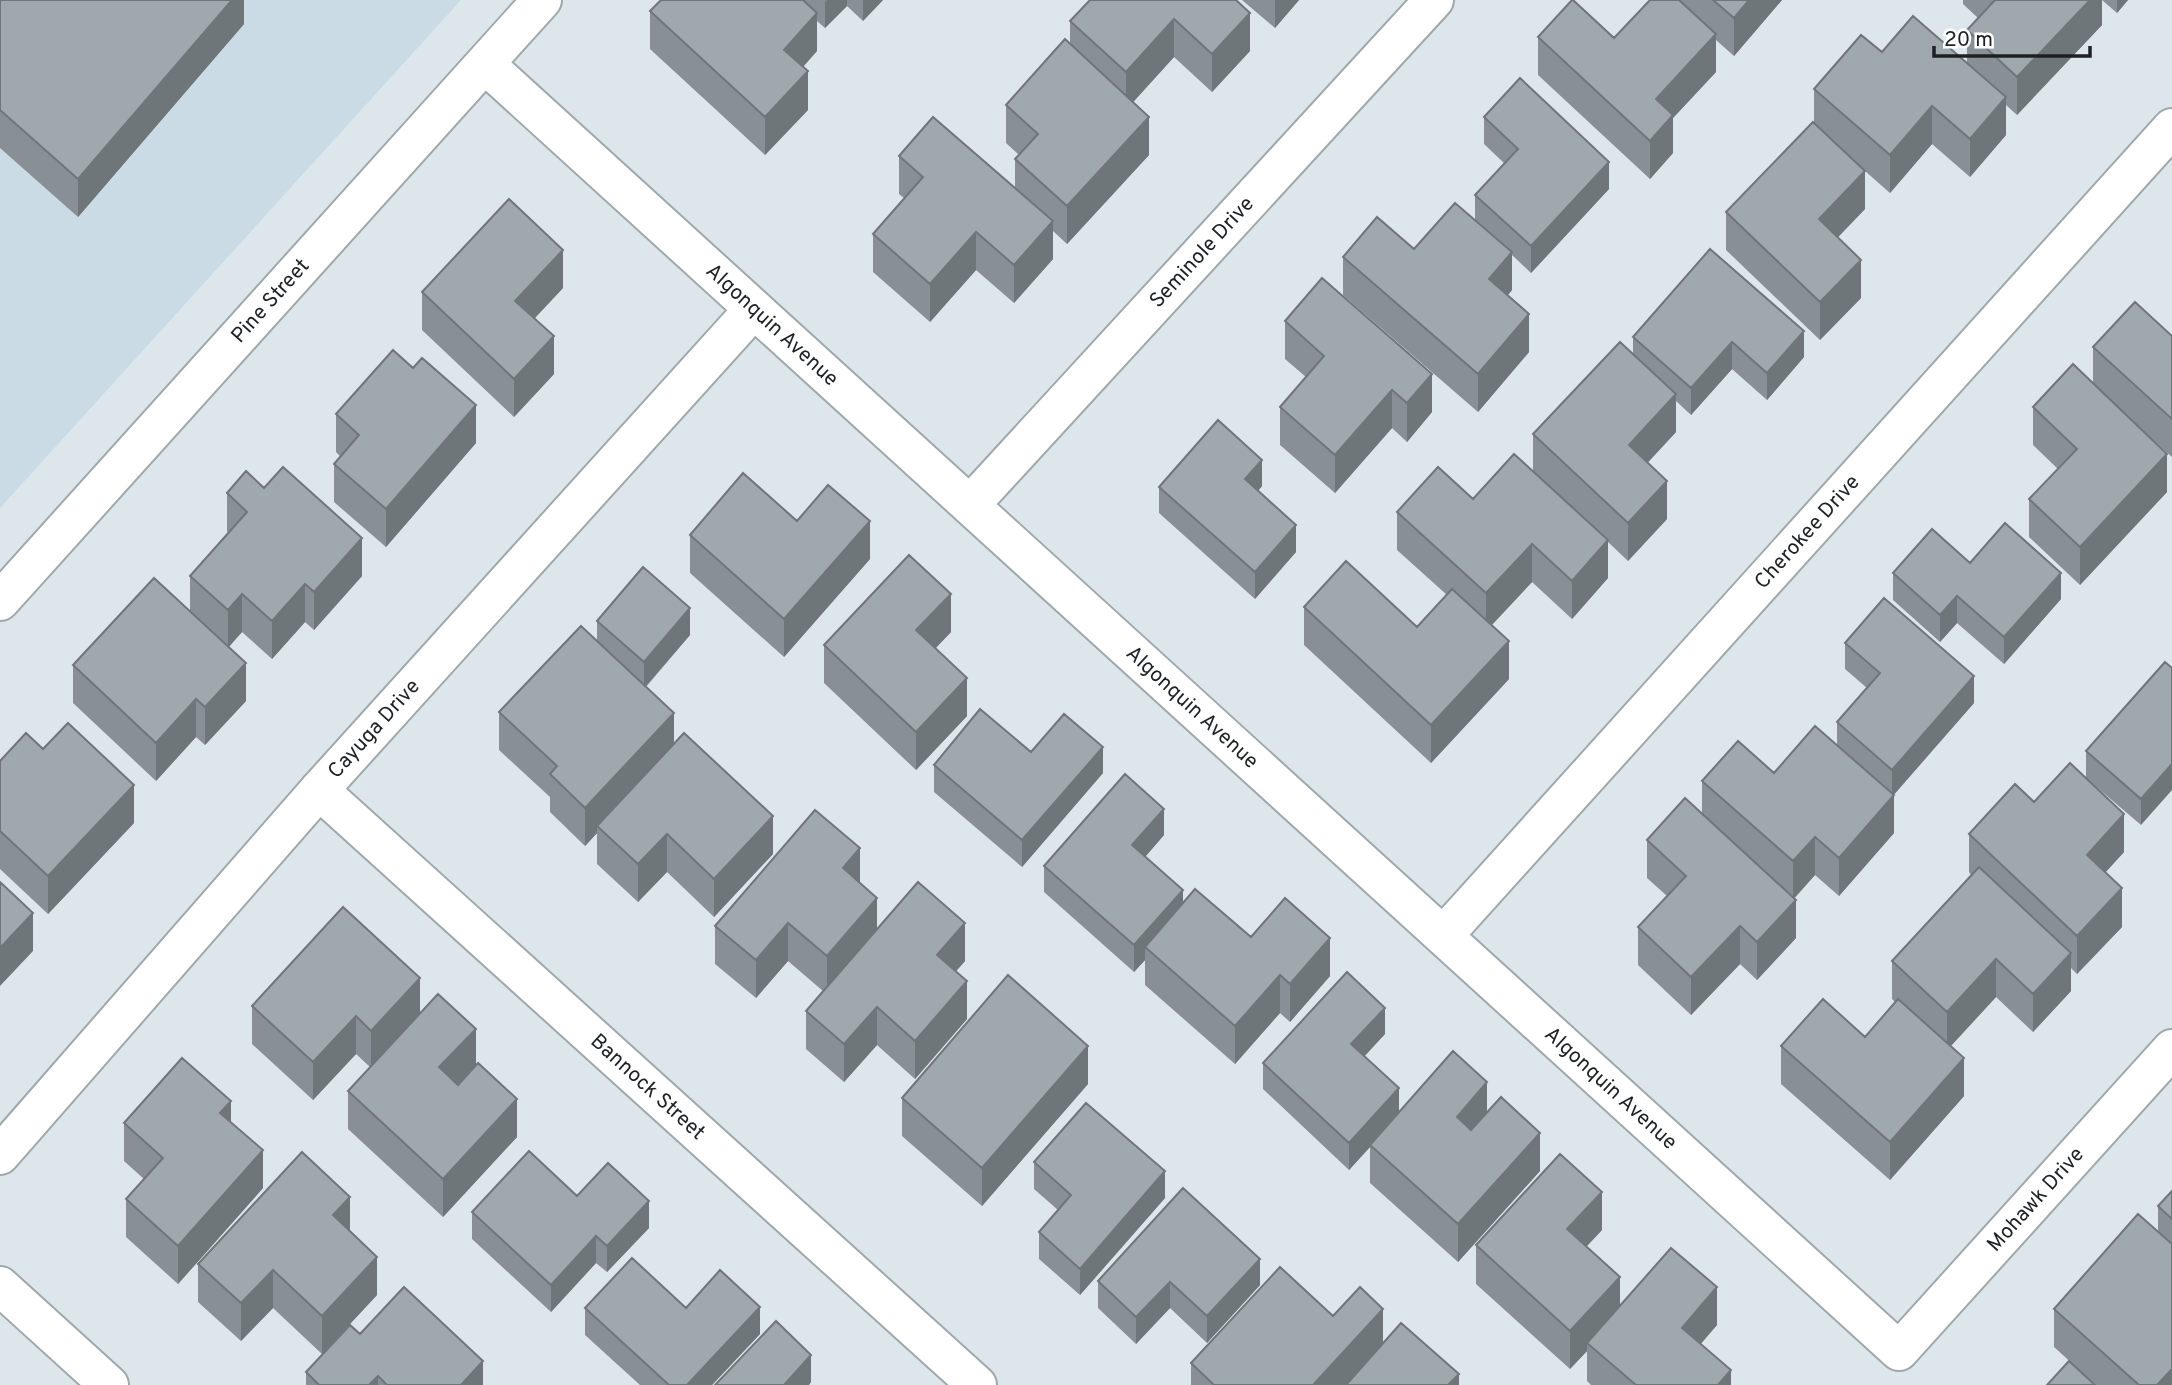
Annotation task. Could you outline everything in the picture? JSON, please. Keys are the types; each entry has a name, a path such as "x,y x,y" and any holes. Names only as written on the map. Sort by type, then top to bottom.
{"street":[{"name":"Pine Street","path":"0,601 542,0"},
{"name":"Seminole Drive","path":"970,505 1434,0"},
{"name":"Algonquin Avenue","path":"485,64 1899,1351"},
{"name":"Cherokee Drive","path":"1443,936 2172,128"},
{"name":"Cayuga Drive","path":"0,1155 318,789 754,309"},
{"name":"Bannock Street","path":"318,789 977,1385"},
{"name":"Mohawk Drive","path":"1899,1351 2172,1049"},
{"path":"0,1286 109,1385"}],"shaded area":[{"path":"0,0 461,0 0,508"}],"building":[{"path":"0,0 232,0 78,179 0,110"},
{"path":"661,0 803,0 817,13 784,50 808,71 765,117 650,11"},
{"path":"1090,0 1236,0 1250,13 1212,54 1174,19 1126,72 1070,21"},
{"path":"1572,0 1614,38 1650,0 1679,0 1716,34 1656,99 1673,115 1650,141 1538,37"},
{"path":"1713,0 1749,0 1734,18"},
{"path":"1995,0 2090,0 2017,77 1967,30"},
{"path":"1913,16 2006,97 1970,139 1932,106 1890,155 1814,89 1861,35 1882,52"},
{"path":"1065,39 1149,117 1067,206 1015,159 1038,134 1006,105"},
{"path":"1520,78 1609,162 1531,246 1475,195 1518,149 1484,117"},
{"path":"933,117 1053,221 1014,265 976,232 930,284 873,234 923,177 899,156"},
{"path":"1813,122 1865,171 1819,219 1861,260 1820,302 1726,212"},
{"path":"509,199 563,250 515,301 554,336 514,379 422,292"},
{"path":"1455,203 1512,252 1489,279 1529,314 1478,374 1343,257 1377,217 1414,249"},
{"path":"1710,249 1804,331 1767,373 1732,342 1691,388 1633,337"},
{"path":"1322,278 1432,374 1407,403 1392,390 1335,455 1280,407 1324,356 1285,321"},
{"path":"2135,302 2172,336 2172,419 2093,347"},
{"path":"1620,342 1676,394 1629,445 1667,481 1628,523 1533,434"},
{"path":"393,350 413,368 422,358 476,405 386,509 334,464 359,435 336,414"},
{"path":"2073,364 2167,454 2080,547 2029,499 2077,449 2033,407"},
{"path":"1218,420 1262,460 1245,479 1296,525 1255,572 1159,487"},
{"path":"1514,454 1608,540 1572,581 1532,544 1486,593 1397,512 1438,467 1473,499"},
{"path":"283,467 362,538 314,592 305,584 272,621 242,594 228,610 190,576 247,512 227,493 246,471 264,488"},
{"path":"743,473 797,521 828,485 870,521 784,619 690,535"},
{"path":"2005,523 2061,573 2004,637 1957,596 1940,615 1893,573 1932,529 1970,563"},
{"path":"909,555 951,594 916,630 967,678 916,732 824,645"},
{"path":"1346,561 1417,627 1452,589 1509,641 1431,725 1304,607"},
{"path":"643,567 690,608 644,662 597,621"},
{"path":"154,578 246,663 205,707 196,699 156,743 73,665"},
{"path":"1884,598 1974,676 1892,770 1837,722 1880,673 1845,643"},
{"path":"581,626 674,713 585,808 550,774 557,766 499,712"},
{"path":"2165,662 2172,668 2172,764 2141,799 2086,751"},
{"path":"980,709 1031,752 1064,714 1103,747 1022,840 934,765"},
{"path":"68,723 134,785 48,876 0,831 0,761 26,733 43,749"},
{"path":"1815,726 1894,795 1839,858 1815,837 1793,861 1702,781 1738,741 1774,773"},
{"path":"684,733 773,816 714,879 667,834 638,864 597,826"},
{"path":"2070,763 2124,814 2087,855 2122,888 2077,936 1969,834 2015,784 2034,802"},
{"path":"1125,774 1164,809 1132,845 1183,890 1134,945 1044,866"},
{"path":"1685,798 1796,900 1757,942 1740,926 1691,977 1638,927 1686,876 1647,840"},
{"path":"815,810 860,848 843,868 877,898 827,956 788,923 756,960 715,926"},
{"path":"1979,867 2071,953 2033,994 1996,959 1947,1012 1892,961"},
{"path":"0,882 33,913 0,948"},
{"path":"918,882 965,923 937,955 967,981 915,1041 877,1007 844,1044 806,1011"},
{"path":"1195,889 1251,937 1285,898 1330,938 1290,984 1280,975 1235,1026 1145,947"},
{"path":"343,907 420,978 371,1031 356,1016 313,1062 252,1006"},
{"path":"1347,972 1385,1008 1351,1044 1399,1088 1349,1143 1263,1063"},
{"path":"1008,975 1088,1046 982,1168 902,1098"},
{"path":"438,994 476,1029 439,1067 458,1085 478,1063 517,1099 443,1179 348,1091"},
{"path":"1823,999 1865,1037 1898,999 1964,1058 1890,1142 1781,1046"},
{"path":"1453,1051 1487,1082 1457,1117 1471,1130 1501,1097 1540,1133 1458,1224 1370,1145"},
{"path":"182,1058 231,1101 220,1113 263,1150 178,1246 126,1199 163,1158 124,1123"},
{"path":"1086,1103 1165,1171 1080,1269 1039,1232 1071,1195 1034,1162"},
{"path":"529,1151 577,1196 608,1163 649,1201 607,1246 596,1236 551,1285 472,1212"},
{"path":"302,1152 350,1197 333,1215 377,1257 322,1316 273,1270 241,1303 198,1264"},
{"path":"1560,1154 1602,1192 1567,1229 1620,1277 1570,1331 1476,1245"},
{"path":"1183,1188 1260,1259 1207,1316 1170,1282 1136,1317 1098,1281"},
{"path":"2172,1191 2172,1219 2158,1206"},
{"path":"2138,1214 2172,1244 2172,1369 2157,1385 2139,1385 2054,1309"},
{"path":"1671,1248 1717,1287 1682,1328 1731,1370 1718,1385 1636,1385 1587,1343"},
{"path":"632,1258 686,1308 720,1270 760,1307 687,1385 669,1385 585,1308"},
{"path":"1280,1267 1333,1316 1360,1287 1383,1309 1313,1385 1214,1385 1191,1363"},
{"path":"404,1287 483,1361 461,1385 387,1385 378,1376 369,1385 319,1385 306,1372 350,1325 360,1334"},
{"path":"776,1321 811,1355 784,1385 715,1385"},
{"path":"1401,1323 1459,1374 1448,1385 1346,1385"},
{"path":"2069,1361 2095,1385 2047,1385"}]}
